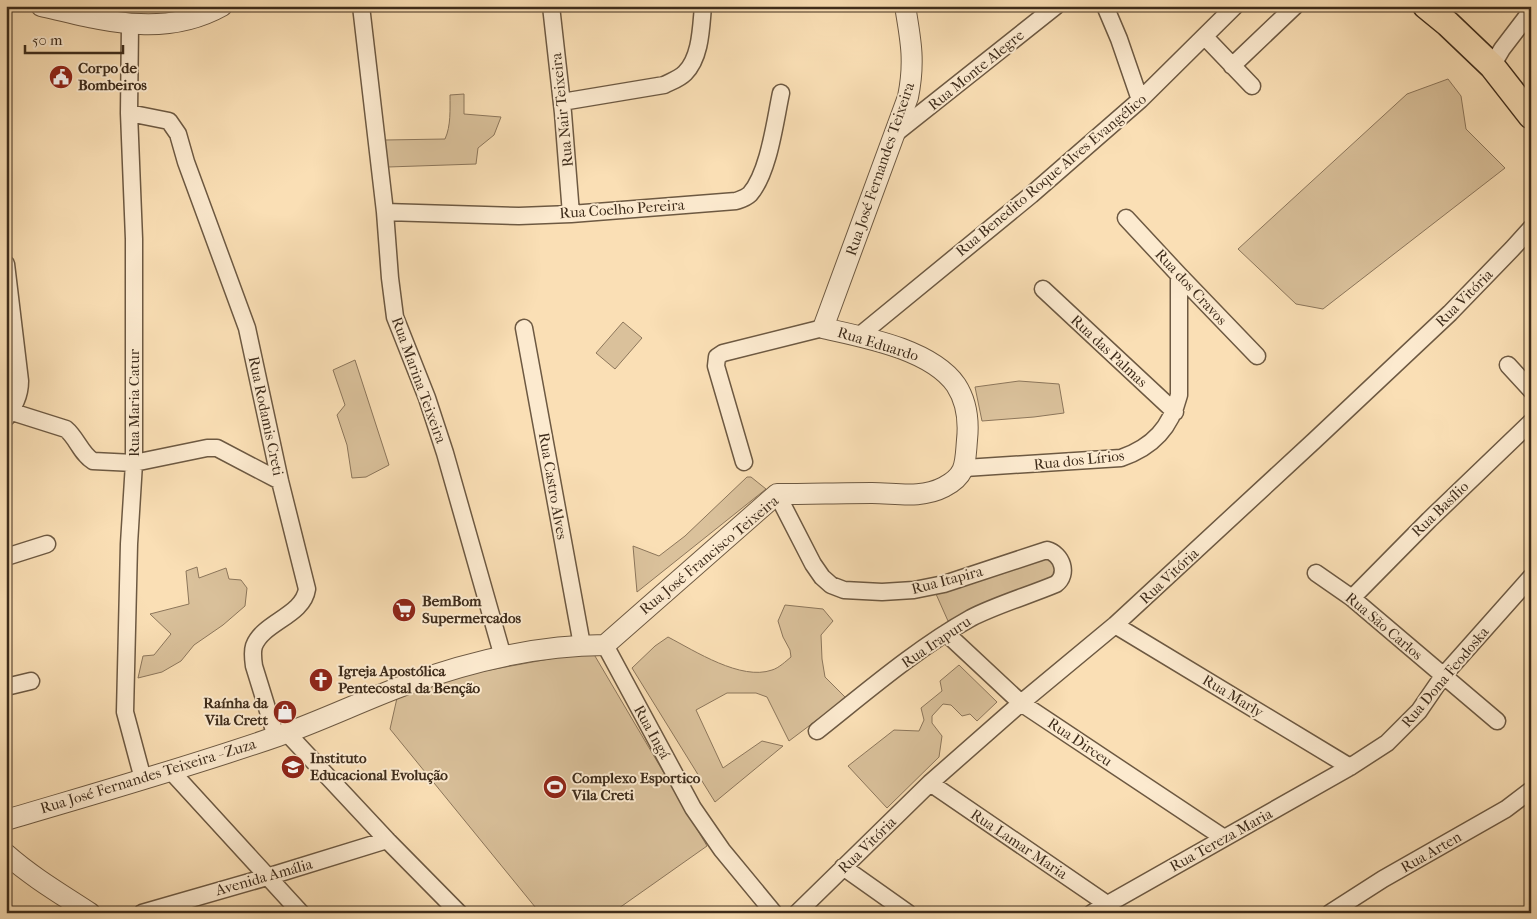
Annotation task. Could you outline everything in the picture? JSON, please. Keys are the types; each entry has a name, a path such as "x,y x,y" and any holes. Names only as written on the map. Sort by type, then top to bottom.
{"main road":[{"path":"1426,6 1492,66 1531,116"}],"street":[{"path":"45,7 130,25 160,25 188,20 207,14 222,6"},
{"name":"Rua Marina Teixeira","path":"361,6 395,317 427,398 446,453 503,657"},
{"name":"Rua Nair Teixeira","path":"551,6 562,102 571,214"},
{"path":"562,102 664,85 678,79 686,72 696,52 703,6"},
{"name":"Rua José Fernandes Teixeira","path":"823,328 908,97 913,64 913,49 905,6"},
{"name":"Rua Monte Alegre","path":"896,133 1056,6"},
{"path":"1104,6 1119,39 1140,100"},
{"name":"Rua Benedito Roque Alves Evangélico","path":"859,336 1031,195 1140,100 1206,37 1235,6"},
{"path":"1232,66 1295,6"},
{"path":"1492,66 1502,49 1531,11"},
{"name":"Rua Maria Catur","path":"130,25 129,113 134,239 134,463 129,544 125,712 144,779"},
{"path":"1206,37 1252,86"},
{"name":"Rua Coelho Pereira","path":"385,212 519,216 571,214 727,202 744,198 754,188 765,162 781,93"},
{"name":"Rua Rodamis Creti","path":"129,113 169,121 178,134 186,162 247,328 280,481 307,589 306,596 300,603 263,634 254,645 252,656 254,666 281,735"},
{"name":"Rua dos Cravos","path":"1126,218 1256,356"},
{"name":"Rua Vitória","path":"797,913 930,783 1021,703 1115,625 1450,313 1531,228"},
{"path":"6,264 20,381 20,392 8,413 66,429 88,458 93,461 134,463 207,448 217,448 280,481"},
{"path":"1175,412 1179,395 1179,275"},
{"name":"Rua das Palmas","path":"1043,289 1175,412"},
{"name":"Rua Castro Alves","path":"524,328 582,645"},
{"name":"Rua Eduardo","path":"744,462 716,366 717,357 723,353 823,328 859,336 926,359 944,372 956,385 964,402 969,424 965,468"},
{"path":"1508,365 1531,390"},
{"name":"Rua dos Lírios","path":"965,468 1121,458 1138,452 1152,442 1175,412"},
{"name":"Rua Basílio","path":"1352,598 1422,526 1531,422"},
{"name":"Rua José Francisco Teixeira","path":"605,645 777,494 873,493 918,495 944,487 955,480 965,468"},
{"name":"Rua Itapira","path":"777,494 817,571 831,584 844,590 882,592 914,590 944,584 1047,550"},
{"path":"6,557 47,544"},
{"name":"Rua Irapuru","path":"817,732 887,676 946,633 973,617 1056,584 1061,580 1063,573 1062,564 1057,555 1047,550"},
{"name":"Rua São Carlos","path":"1316,572 1352,598 1497,721"},
{"name":"Rua Dona Feodoska","path":"1350,767 1387,743 1419,711 1443,676 1531,577"},
{"name":"Rua Marly","path":"1115,625 1350,767"},
{"name":"Rua Dirceu","path":"946,633 1021,703 1224,838"},
{"name":"Rua José Fernandes Teixeira - Zuza","path":"6,820 144,779 281,735 406,685 460,667 524,653 582,645 605,645"},
{"name":"Rua Ingá","path":"605,645 693,808 722,850 774,913"},
{"path":"6,687 31,680"},
{"path":"281,735 387,840 451,910"},
{"name":"Rua Tereza Maria","path":"1092,913 1350,767"},
{"path":"170,770 300,913"},
{"name":"Rua Lamar Maria","path":"930,783 1107,904"},
{"name":"Rua Arten","path":"1330,913 1383,879 1506,809 1531,790"},
{"name":"Avenida Amália","path":"142,913 387,840"},
{"path":"6,854 50,889 90,913"},
{"path":"843,867 908,913"}],"shaded area":[{"path":"1448,79 1461,96 1466,129 1505,168 1323,309 1296,304 1238,249 1407,94"},
{"path":"464,94 464,114 501,117 494,135 478,148 476,164 388,167 385,140 445,139 449,123 450,95"},
{"path":"623,322 642,338 615,369 596,353"},
{"path":"355,360 389,465 366,477 352,478 347,445 337,415 345,405 333,370"},
{"path":"1019,381 1059,384 1064,413 982,421 975,387"},
{"path":"747,477 751,477 766,489 637,592 633,546 659,556 685,536"},
{"path":"1046,557 1054,561 1058,579 948,621 936,594"},
{"path":"197,567 199,578 226,568 229,579 241,580 247,588 245,606 223,625 194,645 181,661 162,672 138,678 143,656 154,655 171,634 150,614 189,604 186,571"},
{"path":"785,605 823,609 833,621 821,635 825,677 846,698 789,741 767,697 756,693 727,693 696,710 723,768 762,741 783,746 715,802 632,668 655,646 668,637 719,663 733,668 760,672 775,669 791,657 778,621"},
{"name":"Complexo Esportico Vila Creti","path":"592,651 707,846 612,913 540,913 390,729 397,698 468,674"},
{"path":"959,665 997,702 977,721 970,714 962,716 951,705 943,704 932,716 932,723 942,736 939,757 887,808 848,766 894,730 919,731 924,720 921,708 942,691 940,681"}],"place":[{"name":"Corpo de Bombeiros","path":"61,77"},
{"name":"BemBom Supermercados","path":"404,610"},
{"name":"Igreja Apostólica Pentecostal da Benção","path":"321,680"},
{"name":"Raínha da Vila Crett","path":"285,712"},
{"name":"Instituto Educacional Evolução","path":"293,767"},
{"name":"Complexo Esportico Vila Creti","path":"555,787"}]}
